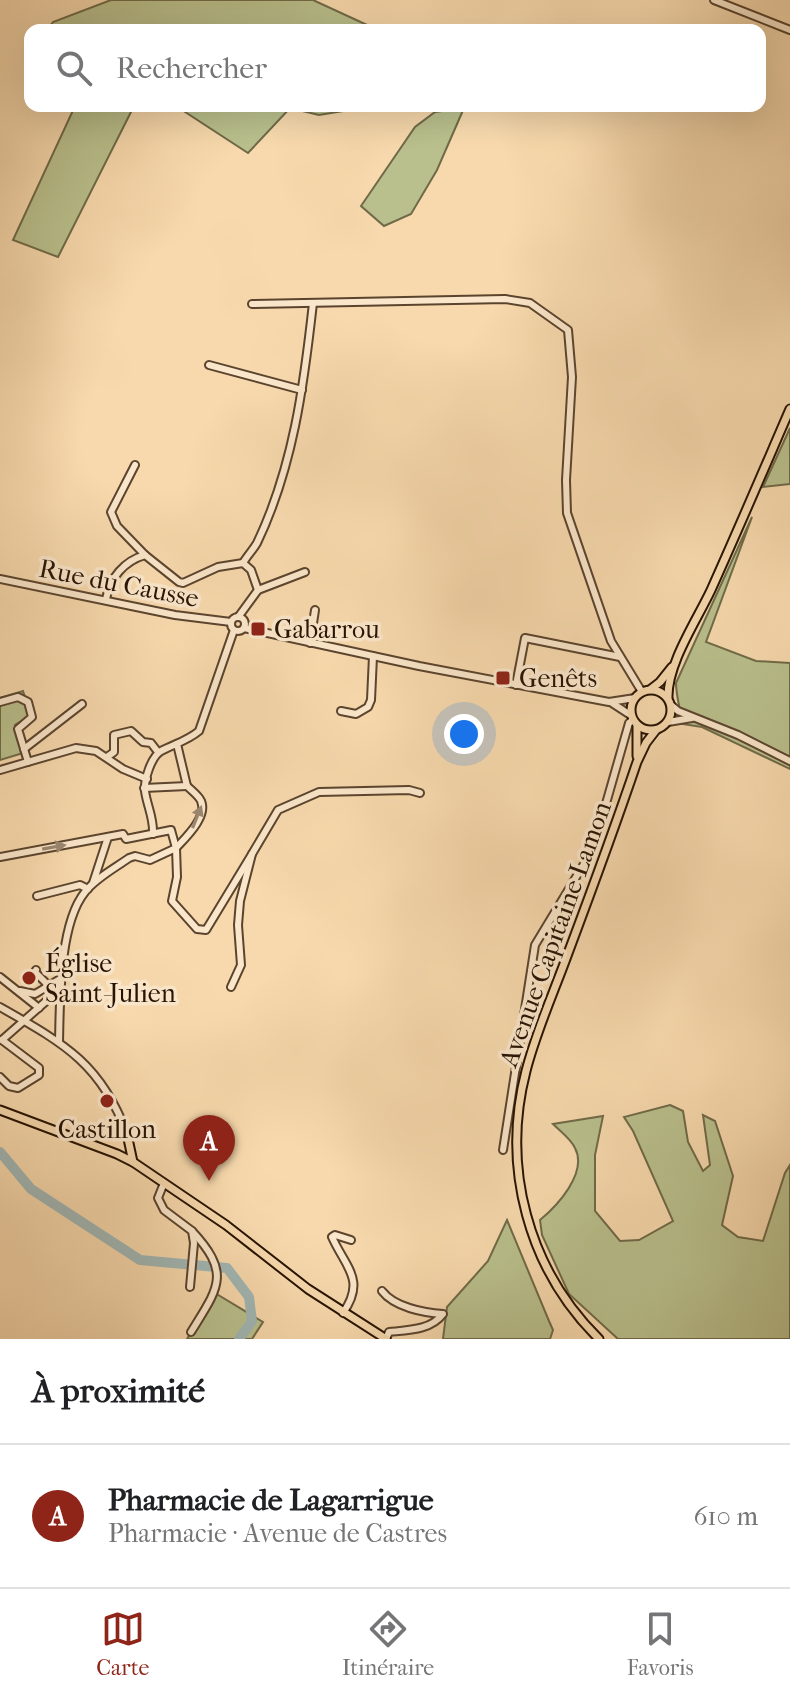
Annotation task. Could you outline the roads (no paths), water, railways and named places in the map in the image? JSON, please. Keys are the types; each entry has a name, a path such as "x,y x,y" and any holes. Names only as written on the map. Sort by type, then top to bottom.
{"main road":[{"path":"676,662 660,682 635,698 634,720 643,729 656,730 668,722 668,685 676,662 719,573 790,409"},
{"path":"646,690 657,690 670,701"},
{"name":"Avenue Capitaine Lamon","path":"634,720 637,762"},
{"name":"Avenue Capitaine Lamon","path":"599,1339 566,1300 537,1248 520,1187 516,1137 522,1086 531,1053 637,762 656,730"},
{"path":"0,1110 133,1162 343,1313 386,1339"},
{"path":"127,1134 133,1162"}],"street":[{"path":"714,0 790,30"},
{"path":"252,304 505,299 530,303 568,330 572,377 567,513 611,641 646,690"},
{"path":"135,465 111,512 117,526 145,555 183,583 218,567 243,563 256,544 286,469 302,390 313,303"},
{"path":"209,365 302,390"},
{"path":"106,599 111,580 133,559 145,555"},
{"path":"243,563 251,570 258,590"},
{"path":"153,834 154,822 144,788 154,757 199,731 234,630 231,622 258,590 305,572"},
{"name":"Rue du Causse","path":"0,579 175,615 231,622"},
{"path":"310,643 315,610"},
{"path":"239,616 245,621 244,628"},
{"path":"234,630 244,628 609,702 635,698"},
{"path":"516,685 525,638 620,657"},
{"path":"341,711 356,714 368,707 373,656"},
{"path":"0,702 18,697 28,702 32,717 18,729 28,762"},
{"path":"670,701 678,711 738,735 790,761"},
{"path":"503,1150 535,945 593,849 629,723 634,720 609,702"},
{"path":"24,749 82,704"},
{"path":"668,722 677,718 696,718"},
{"path":"107,757 114,752 114,735 131,731 143,742 151,743 158,752"},
{"path":"59,1042 60,982 70,930 80,899 90,887 129,858 147,859 176,848 194,827 202,809 201,800 187,786 177,744"},
{"path":"0,770 76,748 96,751 123,769 147,779"},
{"path":"144,788 187,786"},
{"path":"0,857 123,834 126,839 135,839 171,830 176,848 177,877 172,901 197,929 206,930 278,810 319,792 409,790 420,793"},
{"path":"90,887 108,837"},
{"path":"135,839 135,856"},
{"path":"231,987 241,965 240,901 252,854"},
{"path":"37,896 80,885 90,887"},
{"path":"36,970 47,984"},
{"path":"0,977 39,1008"},
{"path":"16,990 35,994 47,984 60,982"},
{"path":"0,1077 9,1086 18,1088 39,1075 39,1068 1,1041 39,1008 60,982"},
{"path":"0,1007 59,1042 100,1079 114,1102 127,1134"},
{"path":"164,1183 158,1198 164,1210 203,1243 219,1274 217,1288 191,1332"},
{"path":"190,1287 192,1231"},
{"path":"343,1313 353,1299 356,1287 332,1237 335,1235 351,1240"},
{"path":"382,1291 396,1304 425,1313 443,1314 437,1322 426,1327 389,1332 386,1339"}],"waterway":[{"path":"0,1152 31,1189 140,1260 227,1268 249,1297 252,1321 239,1339"}],"place":[{"name":"Gabarrou","path":"258,629"},
{"name":"Genêts","path":"503,678"},
{"name":"Église Saint-Julien","path":"29,978"},
{"name":"Castillon","path":"107,1101"},
{"name":"Pharmacie de Lagarrigue","path":"209,1181"}]}
